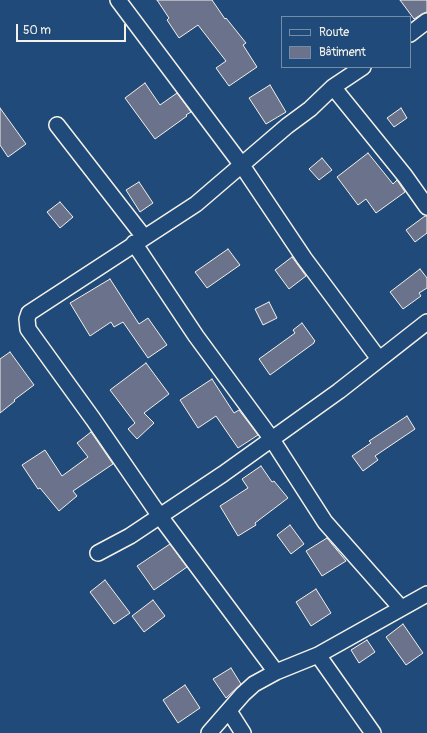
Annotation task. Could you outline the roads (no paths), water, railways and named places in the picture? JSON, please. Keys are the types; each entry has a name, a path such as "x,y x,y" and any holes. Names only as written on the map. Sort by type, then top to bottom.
{"street":[{"path":"118,0 241,164 304,258 379,359"},
{"path":"411,33 427,21"},
{"path":"276,672 159,515 93,419 28,329 27,320 29,313 196,204 241,164 310,109 333,87 362,68"},
{"path":"333,87 405,176 427,207"},
{"path":"57,125 139,240 196,336 271,438 325,522 401,608"},
{"path":"98,553 130,536 159,515 223,474 271,438 339,391 427,322"},
{"path":"209,733 243,694 254,684 276,672 318,655 427,594"},
{"path":"318,655 373,733"},
{"path":"228,711 243,733"}]}
